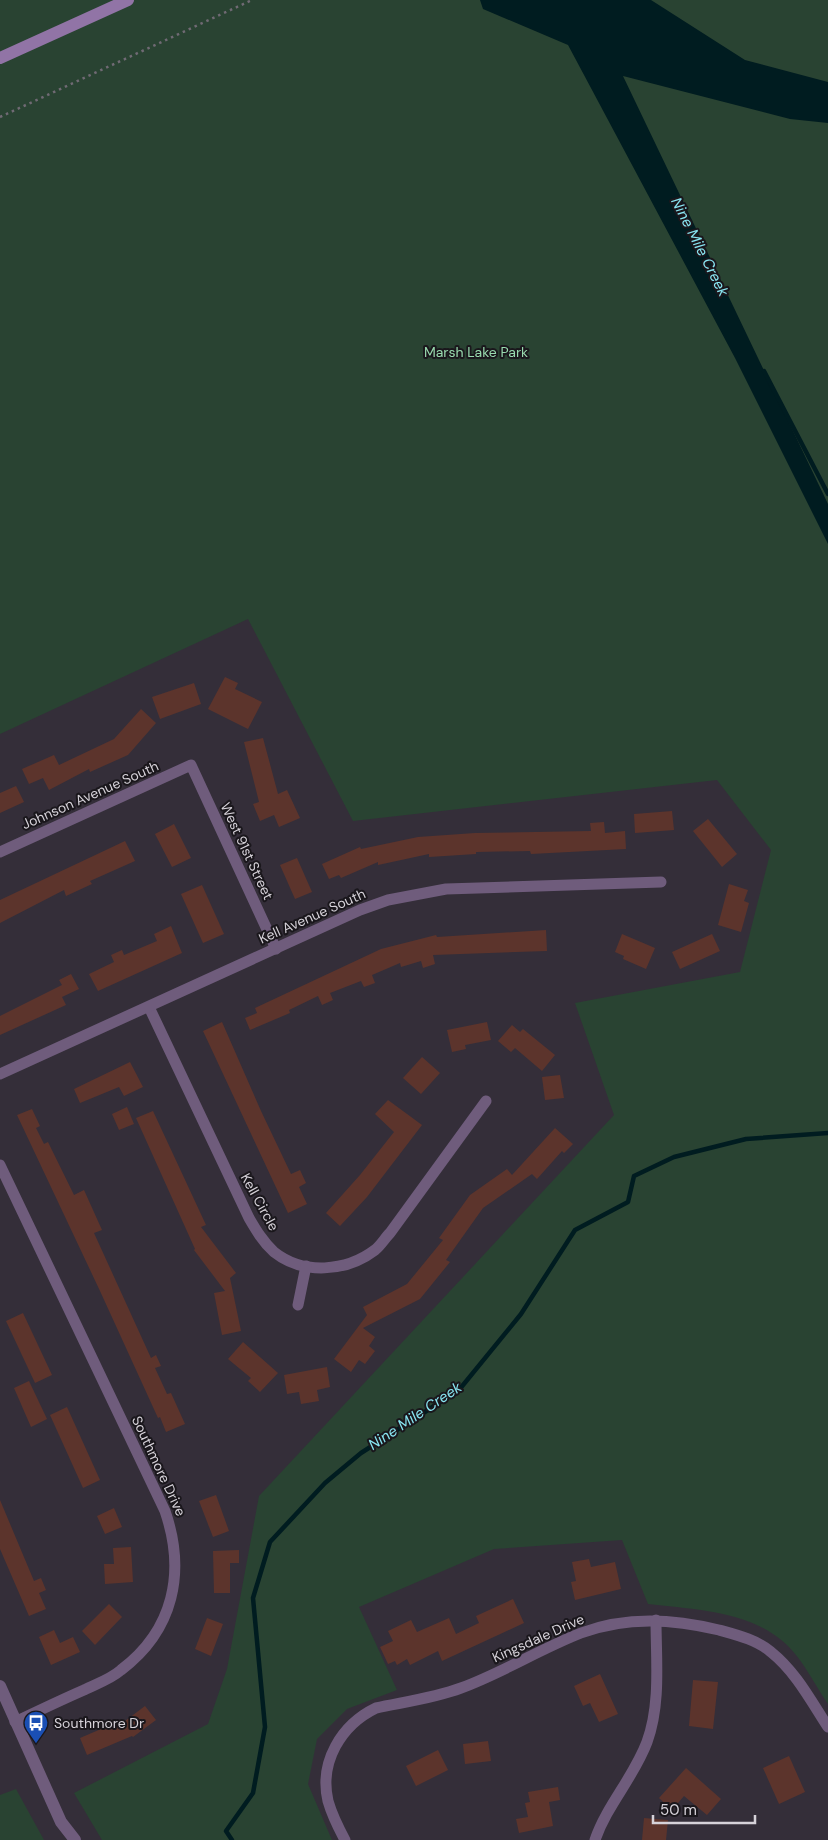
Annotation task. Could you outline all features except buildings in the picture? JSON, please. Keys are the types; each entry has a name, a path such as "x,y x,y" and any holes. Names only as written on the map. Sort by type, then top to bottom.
{"main road":[{"path":"0,58 128,0"}],"street":[{"name":"Johnson Avenue South","path":"0,852 191,765"},
{"name":"West 91st Street","path":"191,765 276,949"},
{"name":"Kell Avenue South","path":"0,1074 360,910 388,900 446,889 661,882"},
{"name":"Kell Circle","path":"149,1007 249,1218 260,1237 275,1252 306,1266 315,1268 337,1267 358,1260 376,1249 390,1233 486,1101"},
{"name":"Southmore Drive","path":"0,1165 164,1511 173,1534 176,1560 174,1586 167,1611 156,1634 139,1654 120,1672 15,1722"},
{"path":"298,1305 306,1266"},
{"path":"595,1840 599,1828 636,1765 647,1742 654,1719 656,1620"},
{"name":"Kingsdale Drive","path":"345,1840 333,1817 328,1799 326,1780 330,1760 338,1741 349,1726 364,1714 376,1708 459,1689 582,1633 611,1624 673,1620 734,1634 753,1641 770,1651 797,1679 828,1727"},
{"path":"0,1686 60,1822 75,1840"}],"path":[{"path":"0,117 252,0"}],"green space":[{"name":"Marsh Lake Park","path":"0,0 828,0 828,1704 796,1655 782,1640 766,1629 728,1615 648,1604 622,1540 494,1549 359,1607 397,1690 347,1709 317,1739 308,1784 332,1840 102,1840 74,1793 208,1724 227,1669 259,1496 614,1115 575,1003 740,972 771,850 717,780 353,821 248,619 0,734"},
{"path":"16,1789 44,1840 0,1840 0,1795"}],"water":[{"path":"480,0 651,0 745,60 828,82 828,123 790,119 623,76 828,504 828,544 735,358 568,45 483,9"}],"waterway":[{"name":"Nine Mile Creek","path":"764,371 828,494"},
{"name":"Nine Mile Creek","path":"232,1840 226,1831 253,1793 265,1727 253,1598 270,1542 325,1483 361,1453 459,1390 521,1314 575,1230 628,1202 634,1176 674,1157 746,1139 828,1133"}],"place":[{"name":"Southmore Dr","path":"36,1744"}]}
